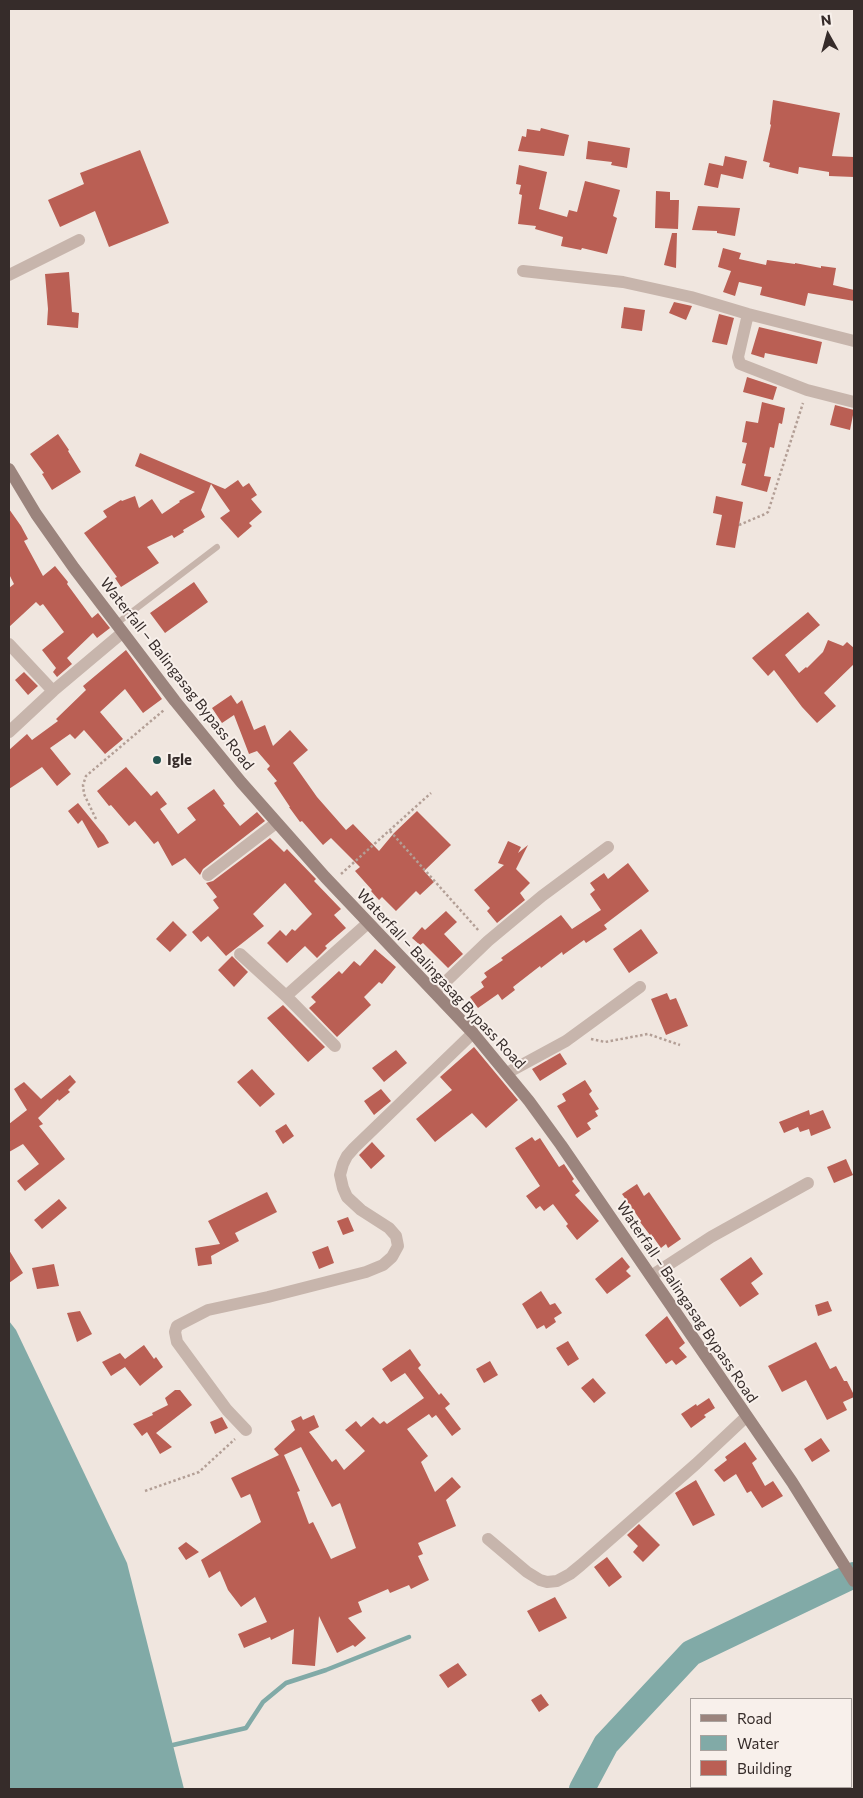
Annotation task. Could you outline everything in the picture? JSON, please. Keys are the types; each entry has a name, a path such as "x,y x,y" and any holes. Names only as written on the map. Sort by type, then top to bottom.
{"main road":[{"name":"Waterfall ‒ Balingasag Bypass Road","path":"9,469 36,514 119,628 241,782 331,884 435,992 507,1073 561,1145 792,1482 854,1581"}],"street":[{"path":"9,275 79,240"},
{"path":"523,271 623,282 691,297 748,314 854,341"},
{"path":"748,314 738,363 807,390 854,402"},
{"path":"9,732 119,628"},
{"path":"9,644 53,691"},
{"path":"208,875 276,823"},
{"path":"435,992 488,941 542,896 608,846"},
{"path":"286,996 368,923"},
{"path":"240,954 286,996 335,1046"},
{"path":"507,1073 572,1036 640,987"},
{"path":"246,1430 227,1410 176,1342 175,1332 177,1326 208,1310 366,1272 383,1265 392,1257 398,1246 396,1236 389,1228 361,1210 347,1197 340,1175 343,1164 354,1148 473,1034"},
{"path":"651,1276 711,1237 808,1183"},
{"path":"488,1539 527,1572 540,1580 547,1582 557,1581 581,1565 696,1464 746,1417"}],"lane":[{"path":"119,628 217,547"}],"path":[{"path":"739,525 768,512 807,390"},
{"path":"96,820 84,794 83,785 86,776 175,701"},
{"path":"331,884 431,793"},
{"path":"390,831 488,941"},
{"path":"572,1036 605,1042 648,1034 680,1045"},
{"path":"145,1491 199,1472 246,1430"}],"water":[{"path":"9,1321 16,1330 127,1563 184,1789 9,1789"}],"building":[{"path":"773,100 840,113 832,156 854,157 854,177 829,176 829,172 799,167 798,174 769,167 770,163 763,161 771,125"},
{"path":"541,128 569,135 564,156 518,151 522,136 526,137 527,129 540,131"},
{"path":"588,141 630,148 627,168 611,165 612,162 586,159"},
{"path":"140,150 169,223 109,247 95,211 60,227 48,200 84,184 80,173"},
{"path":"725,156 747,161 743,179 721,174 718,188 704,185 709,163 723,166"},
{"path":"519,165 547,172 539,209 567,217 569,210 577,212 585,181 620,190 613,216 617,218 607,254 582,248 581,250 561,246 563,237 535,229 536,226 518,224 522,195 519,194 521,185 516,184"},
{"path":"656,191 670,192 670,200 679,200 678,229 655,228"},
{"path":"698,206 740,208 735,236 717,233 717,231 692,230"},
{"path":"672,233 677,233 676,268 664,265"},
{"path":"723,248 741,253 739,259 766,265 767,260 821,268 821,266 836,268 833,285 854,290 854,301 808,293 805,306 760,295 762,287 739,282 735,296 723,292 731,271 718,267"},
{"path":"69,272 72,312 79,313 78,328 47,325 48,309 45,274"},
{"path":"674,302 692,306 686,320 669,313"},
{"path":"624,307 645,310 642,331 621,328"},
{"path":"719,314 734,318 727,345 712,342"},
{"path":"759,327 822,342 817,364 765,353 764,358 751,354"},
{"path":"747,377 777,387 773,400 743,392"},
{"path":"762,402 785,408 782,424 779,423 774,448 770,447 764,476 771,477 767,492 741,485 746,464 742,463 747,443 742,442 746,421 758,423"},
{"path":"835,405 854,410 850,430 830,425"},
{"path":"58,434 81,472 52,490 42,474 44,473 30,454"},
{"path":"140,453 225,489 238,480 243,487 249,483 257,495 251,499 262,512 249,523 252,526 238,538 220,518 230,511 211,484 201,510 205,517 183,530 184,532 174,538 172,535 147,547 159,563 121,587 115,578 117,577 84,533 107,517 103,511 121,500 135,496 139,508 152,499 162,514 195,492 135,466"},
{"path":"716,496 743,502 735,548 716,545 722,515 713,513"},
{"path":"9,509 28,539 24,541 43,576 55,566 92,618 98,613 110,628 97,638 93,633 67,658 72,664 57,677 53,672 56,668 42,650 64,632 43,604 40,606 36,602 9,627 9,588 14,584 9,574"},
{"path":"194,582 208,602 165,633 150,613"},
{"path":"808,612 820,625 785,655 799,673 807,668 823,652 828,640 843,646 847,642 854,648 854,664 824,693 836,706 817,723 802,707 774,670 768,676 752,658"},
{"path":"126,650 162,699 143,713 125,689 100,712 123,739 105,754 84,730 75,739 70,734 50,748 71,774 57,786 42,767 9,789 9,750 27,734 32,740 58,721 56,719 86,690 83,686"},
{"path":"24,672 38,686 28,695 15,680"},
{"path":"231,695 237,704 242,700 254,730 265,725 273,746 290,730 308,750 293,763 317,797 346,830 353,824 379,851 394,833 417,811 451,845 424,871 434,882 420,895 416,891 396,911 382,897 379,900 355,871 360,867 331,838 323,845 302,821 300,822 274,783 277,781 267,769 270,766 257,751 249,754 234,715 222,723 212,708"},
{"path":"126,767 151,796 157,791 167,804 160,809 178,834 196,820 187,808 214,789 225,804 223,805 240,826 257,812 265,821 203,869 200,875 185,858 172,866 158,841 154,844 135,821 129,826 97,791"},
{"path":"78,803 109,843 98,848 82,820 78,824 68,811"},
{"path":"270,838 284,852 287,849 341,909 334,915 346,928 325,946 327,948 317,958 305,946 287,963 267,943 280,930 286,936 292,929 295,931 312,914 285,883 253,914 264,926 226,956 208,936 201,942 192,932 219,908 213,900 217,897 206,883 213,881"},
{"path":"508,841 521,847 518,853 528,845 516,869 530,883 520,893 525,900 497,923 487,911 490,908 474,890 504,865 498,863"},
{"path":"628,863 649,891 604,925 607,929 586,943 584,940 563,955 562,952 541,968 540,966 513,987 515,990 502,1000 498,994 478,1008 470,997 484,987 481,982 487,977 484,973 503,960 501,958 561,915 572,929 601,910 590,894 595,890 590,883 604,873 608,879"},
{"path":"446,911 457,922 444,934 463,954 448,968 423,943 420,945 412,938 422,927 425,930"},
{"path":"173,921 187,935 170,952 156,939"},
{"path":"641,929 658,953 629,973 613,949"},
{"path":"375,949 396,967 382,984 379,982 364,997 371,1005 337,1037 309,1008 316,1002 311,997 339,971 342,974 354,961 360,966"},
{"path":"232,956 248,972 234,987 218,970"},
{"path":"667,993 670,1000 676,998 688,1026 666,1035 651,999"},
{"path":"283,1005 325,1047 308,1062 267,1018"},
{"path":"474,1047 518,1100 486,1128 472,1113 435,1142 416,1119 452,1090 440,1077"},
{"path":"396,1050 407,1063 384,1082 372,1068"},
{"path":"560,1053 567,1064 540,1081 532,1069"},
{"path":"252,1069 275,1094 260,1107 237,1082"},
{"path":"70,1075 76,1082 68,1090 70,1092 59,1101 58,1099 38,1118 43,1124 39,1126 65,1159 25,1191 17,1181 39,1164 23,1144 9,1152 9,1124 27,1110 14,1089 24,1082 41,1099"},
{"path":"585,1080 592,1091 589,1094 599,1109 595,1111 598,1116 587,1123 591,1129 577,1138 557,1106 566,1101 562,1094"},
{"path":"381,1089 391,1101 374,1115 364,1101"},
{"path":"809,1110 810,1115 823,1110 831,1128 811,1136 809,1129 800,1132 798,1127 784,1133 779,1122"},
{"path":"286,1124 294,1136 283,1144 275,1131"},
{"path":"532,1137 535,1141 540,1138 559,1167 564,1164 574,1179 572,1181 580,1191 575,1195 599,1221 577,1240 553,1204 544,1211 540,1206 536,1209 526,1196 540,1186 515,1148"},
{"path":"372,1142 385,1156 371,1169 359,1155"},
{"path":"846,1159 853,1175 834,1183 827,1167"},
{"path":"637,1184 644,1196 649,1192 681,1239 668,1248 666,1244 661,1248 640,1222 622,1194"},
{"path":"267,1192 277,1212 235,1233 239,1241 211,1256 212,1264 198,1266 195,1248 220,1244 208,1221"},
{"path":"59,1199 67,1208 42,1229 34,1220"},
{"path":"348,1217 354,1231 343,1235 337,1221"},
{"path":"328,1246 334,1263 319,1269 312,1252"},
{"path":"9,1250 23,1273 9,1283"},
{"path":"622,1257 630,1267 626,1271 631,1276 607,1294 595,1279"},
{"path":"751,1257 763,1274 751,1283 759,1294 740,1307 720,1279"},
{"path":"54,1264 59,1286 37,1289 32,1268"},
{"path":"541,1291 550,1305 555,1303 562,1313 554,1318 556,1322 546,1329 544,1325 537,1329 522,1304"},
{"path":"828,1301 832,1311 818,1316 815,1305"},
{"path":"80,1311 92,1334 77,1342 67,1313"},
{"path":"667,1316 685,1343 679,1348 687,1357 676,1365 672,1360 666,1364 645,1335"},
{"path":"568,1341 579,1359 568,1366 556,1348"},
{"path":"816,1342 830,1369 836,1366 854,1395 854,1397 843,1402 847,1410 827,1420 806,1380 782,1392 768,1366"},
{"path":"144,1345 154,1359 156,1357 163,1367 140,1386 125,1367 111,1376 102,1362 120,1353 125,1359"},
{"path":"410,1349 421,1365 418,1368 439,1395 441,1393 450,1404 445,1408 461,1429 452,1436 436,1415 432,1418 429,1414 407,1429 428,1456 421,1462 435,1492 452,1477 461,1487 446,1500 456,1526 418,1543 423,1554 418,1556 429,1580 411,1589 409,1585 390,1593 388,1589 358,1602 362,1612 348,1618 366,1638 355,1647 353,1645 337,1653 319,1616 315,1666 292,1664 294,1629 271,1640 270,1637 244,1648 238,1634 267,1622 255,1597 241,1607 228,1590 220,1571 209,1578 201,1560 261,1522 250,1494 241,1498 231,1478 279,1455 274,1449 295,1430 291,1421 301,1416 303,1420 314,1415 319,1427 309,1432 332,1462 336,1459 344,1470 365,1451 345,1430 356,1421 361,1427 373,1417 380,1424 384,1421 387,1424 424,1398 405,1373 391,1382 382,1369","holes":["301,1447 332,1507 340,1503 356,1548 331,1559 313,1522 309,1524 297,1492 300,1491 284,1455"]},
{"path":"490,1361 498,1375 484,1383 476,1369"},
{"path":"593,1378 606,1393 594,1403 581,1388"},
{"path":"175,1390 180,1390 192,1405 156,1433 172,1447 160,1454 147,1432 142,1436 133,1424 153,1415 152,1413 168,1405 165,1398"},
{"path":"709,1398 715,1408 704,1415 706,1417 691,1428 681,1414"},
{"path":"222,1417 228,1428 215,1434 210,1422"},
{"path":"821,1438 830,1451 812,1462 804,1449"},
{"path":"745,1442 757,1459 752,1463 765,1486 773,1481 783,1496 762,1508 751,1491 747,1493 736,1474 724,1482 714,1470 727,1460 725,1457"},
{"path":"696,1480 715,1515 693,1526 675,1493"},
{"path":"639,1524 660,1545 643,1562 633,1552 638,1546 627,1535"},
{"path":"186,1542 199,1552 186,1560 178,1548"},
{"path":"607,1557 622,1577 609,1587 594,1567"},
{"path":"555,1597 567,1618 539,1632 527,1611"},
{"path":"458,1663 467,1675 448,1688 439,1675"},
{"path":"541,1694 549,1705 539,1712 531,1700"}],"waterway":[{"path":"582,1789 606,1744 691,1653 854,1575"},
{"path":"173,1745 246,1728 263,1702 286,1683 326,1670 409,1637"}],"place":[{"name":"Igle","path":"157,760"}]}
